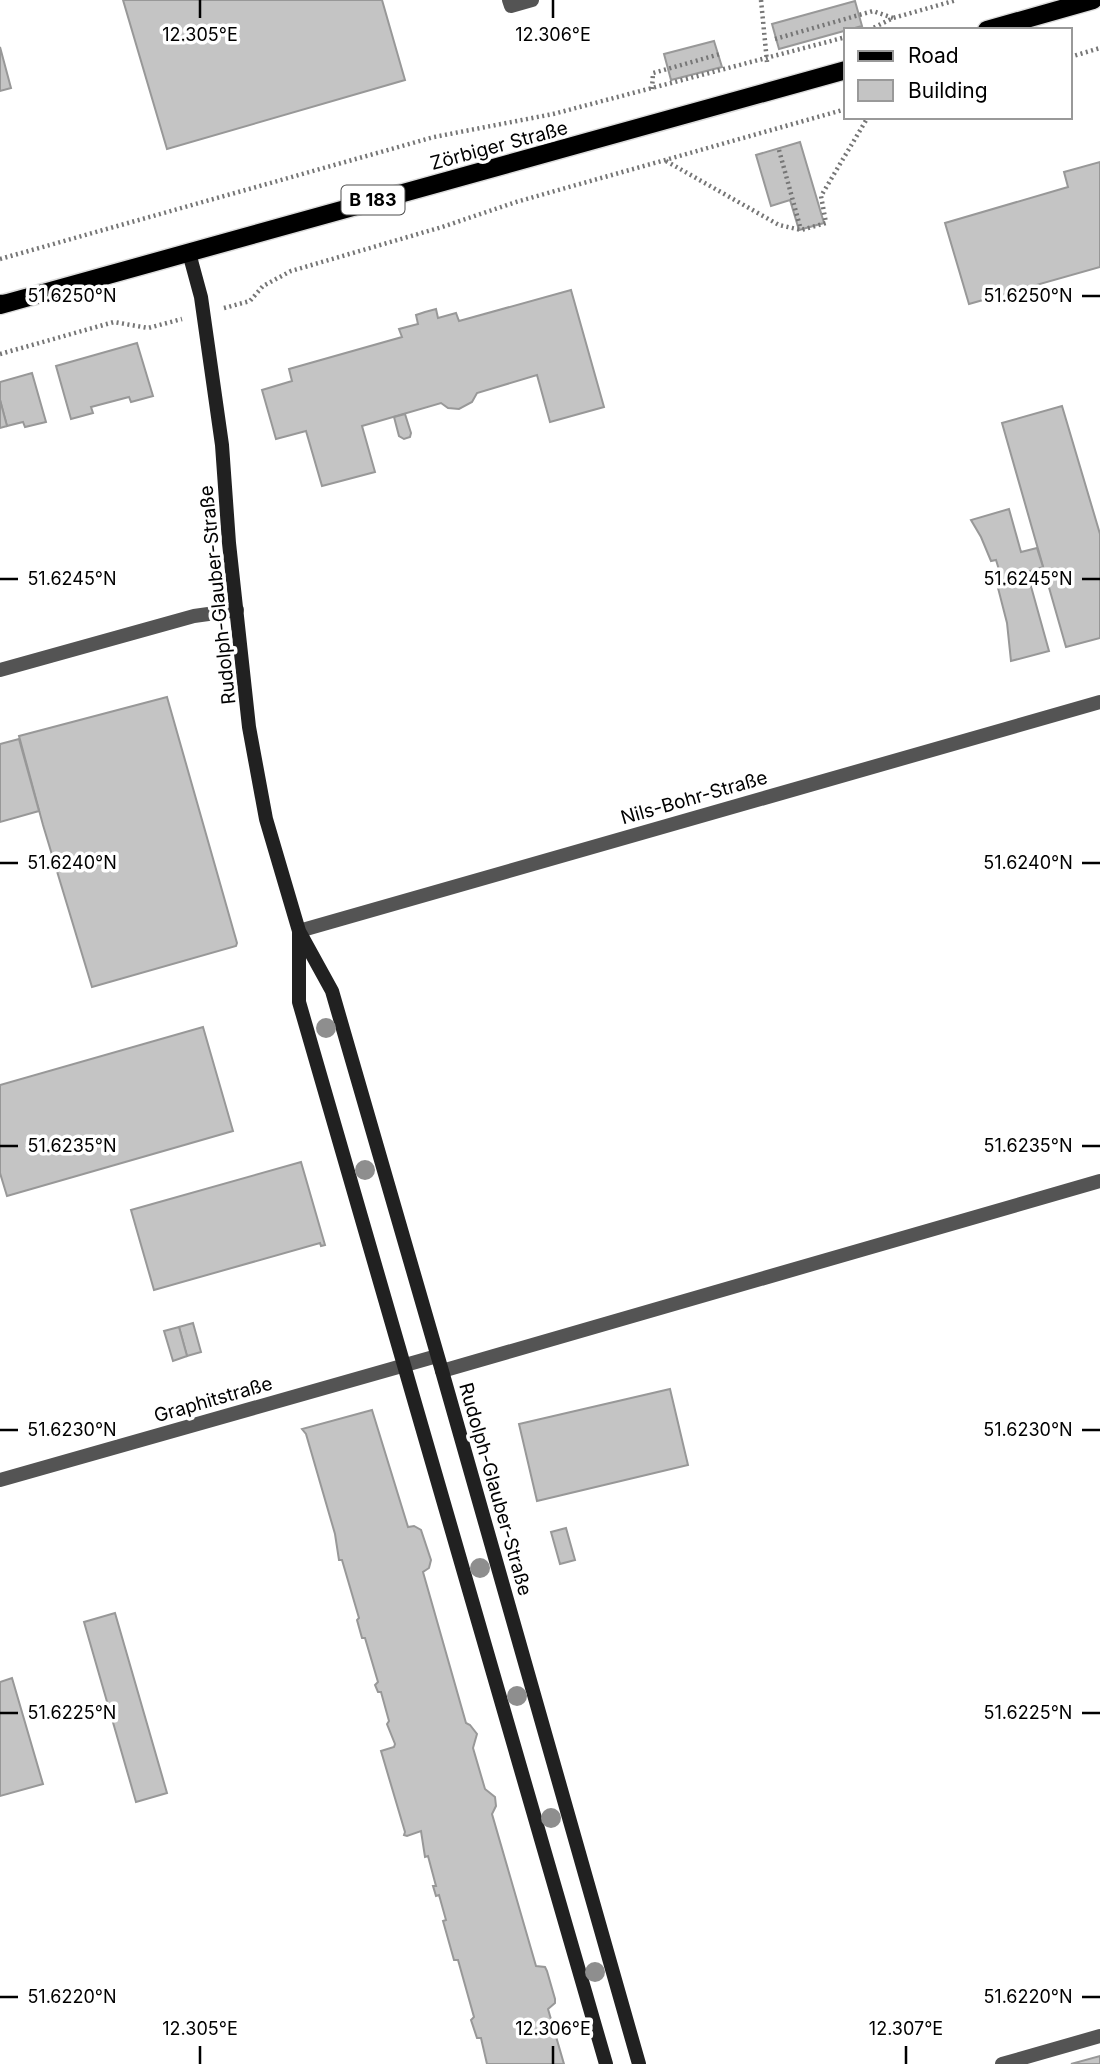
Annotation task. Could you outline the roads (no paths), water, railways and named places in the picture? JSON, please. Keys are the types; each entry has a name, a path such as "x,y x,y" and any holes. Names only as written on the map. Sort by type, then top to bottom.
{"main road":[{"path":"992,28 1051,6 1093,0"},
{"name":"Zörbiger Straße","path":"0,305 844,71"}],"street":[{"path":"509,0 511,6 532,0"},
{"name":"Rudolph-Glauber-Straße","path":"189,253 203,313 222,445 249,727 270,831 299,931 332,991 639,2064"},
{"path":"0,670 194,615 237,610"},
{"name":"Nils-Bohr-Straße","path":"299,931 1100,702"},
{"name":"Rudolph-Glauber-Straße","path":"299,931 299,1002 606,2064"},
{"path":"442,1371 1100,1181"},
{"name":"Graphitstraße","path":"0,1480 438,1356"},
{"path":"1002,2064 1100,2036"}]}
